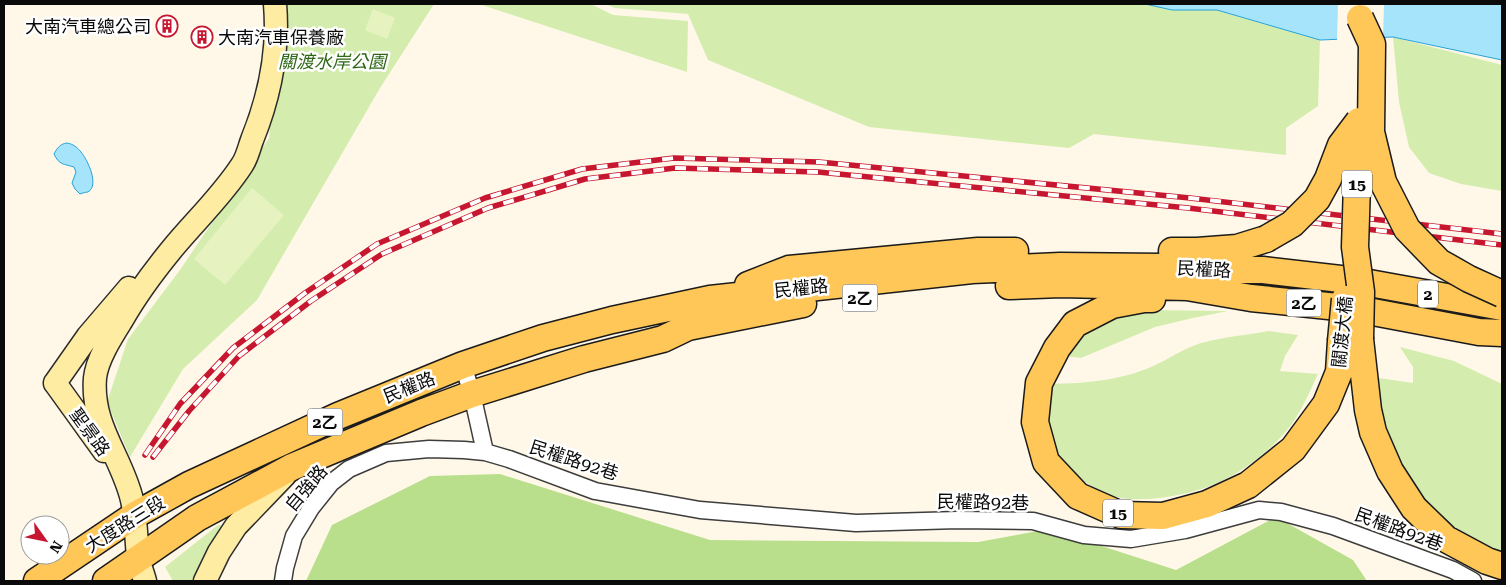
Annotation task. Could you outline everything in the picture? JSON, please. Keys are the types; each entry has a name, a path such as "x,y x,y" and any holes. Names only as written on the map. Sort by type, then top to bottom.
{"main road":[{"name":"關渡大橋","path":"1360,11 1355,247 1346,292 1351,340 1373,432 1390,471 1414,508 1446,539 1487,561 1502,566"},
{"path":"1360,11 1372,44 1371,132 1383,182 1407,230 1439,262 1469,279 1502,294"},
{"path":"710,299 789,269 978,251 1197,251 1237,248 1266,239 1292,224 1317,199 1328,179 1341,145 1359,121"},
{"name":"民權路","path":"197,518 292,467 421,413 472,394 584,358 663,339 688,327 790,306 1061,275 1163,267 1263,270 1358,281 1502,308"},
{"name":"民權路","path":"189,485 338,416 463,365 543,338 612,320 710,299 972,270 1061,275 1357,309 1494,335"},
{"name":"關渡大橋","path":"1252,298 1211,302 1144,299 1112,305 1076,324 1057,348 1039,383 1035,422 1046,462 1078,496 1121,514 1162,516 1207,504 1248,485 1293,449 1326,404 1351,340"},
{"name":"大度路三段","path":"37,581 135,515 189,485"},
{"name":"大度路三段","path":"106,581 142,570 197,518"}],"street":[{"path":"103,430 97,406 95,378 98,365 111,338 132,301 172,249 219,196 244,161 261,118 270,77 275,46 275,4"},
{"path":"142,570 135,515 127,481 103,430 80,388 55,383 88,336 125,292 172,249"},
{"path":"463,365 472,394 485,452"},
{"name":"聖景路","path":"55,383 95,441 127,481"},
{"name":"自強路","path":"283,581 294,536 321,495 331,483 349,469 386,453 429,449 485,452"},
{"name":"民權路92巷","path":"485,452 595,491 700,510 856,523 958,520 1032,521 1084,535 1131,539 1185,530 1259,510 1281,512 1333,526 1453,570 1473,581"},
{"path":"205,581 219,552 236,526 292,467"}],"green space":[{"name":"關渡水岸公園","path":"278,4 434,4 380,88 257,300 183,369 130,457 107,402 128,339 180,270 269,138 281,11"},
{"path":"479,4 591,4 613,15 688,21 687,72"},
{"path":"605,4 1145,4 1172,10 1217,10 1320,40 1318,106 1286,128 1286,155 1094,134 1069,148 869,127 708,60 688,14 615,8"},
{"path":"373,9 395,18 387,39 365,30"},
{"path":"1393,37 1502,65 1502,191 1461,184 1429,173 1409,147 1399,102"},
{"path":"252,188 284,215 225,285 194,259"},
{"path":"1147,310 1228,311 1155,327 1081,358 1065,356 1074,344 1091,328 1110,319"},
{"path":"1269,331 1298,335 1285,356 1280,371 1318,374 1302,407 1287,431 1267,451 1239,472 1215,484 1190,492 1150,499 1124,499 1096,489 1084,481 1068,467 1057,451 1049,428 1051,384 1090,382 1128,375 1153,366 1201,343"},
{"path":"1400,347 1454,361 1502,384 1502,561 1447,529 1411,483 1398,458 1381,407 1379,378 1413,383 1413,367"},
{"path":"500,474 710,540 978,542 1049,529 1176,570 1276,517 1353,560 1367,581 306,581 332,525 430,476"},
{"path":"218,525 223,527 193,581 173,581 165,567"}],"water":[{"path":"1145,4 1502,4 1502,60 1393,37 1320,40 1217,10 1172,10"},
{"path":"62,144 73,145 84,155 89,166 93,184 88,192 80,194 75,189 72,183 76,172 74,167 60,162 54,154"}],"pier":[{"path":"1338,4 1384,4 1383,40 1337,42"}],"railway":[{"path":"145,455 180,404 233,348 305,293 377,244 485,198 582,169 674,158 819,162 1190,198 1502,234"},
{"path":"153,457 189,411 239,356 311,301 382,254 488,208 585,179 675,168 818,172 1188,208 1502,245"}],"place":[{"name":"大南汽車總公司","path":"167,26"},
{"name":"大南汽車保養廠","path":"202,37"}]}
